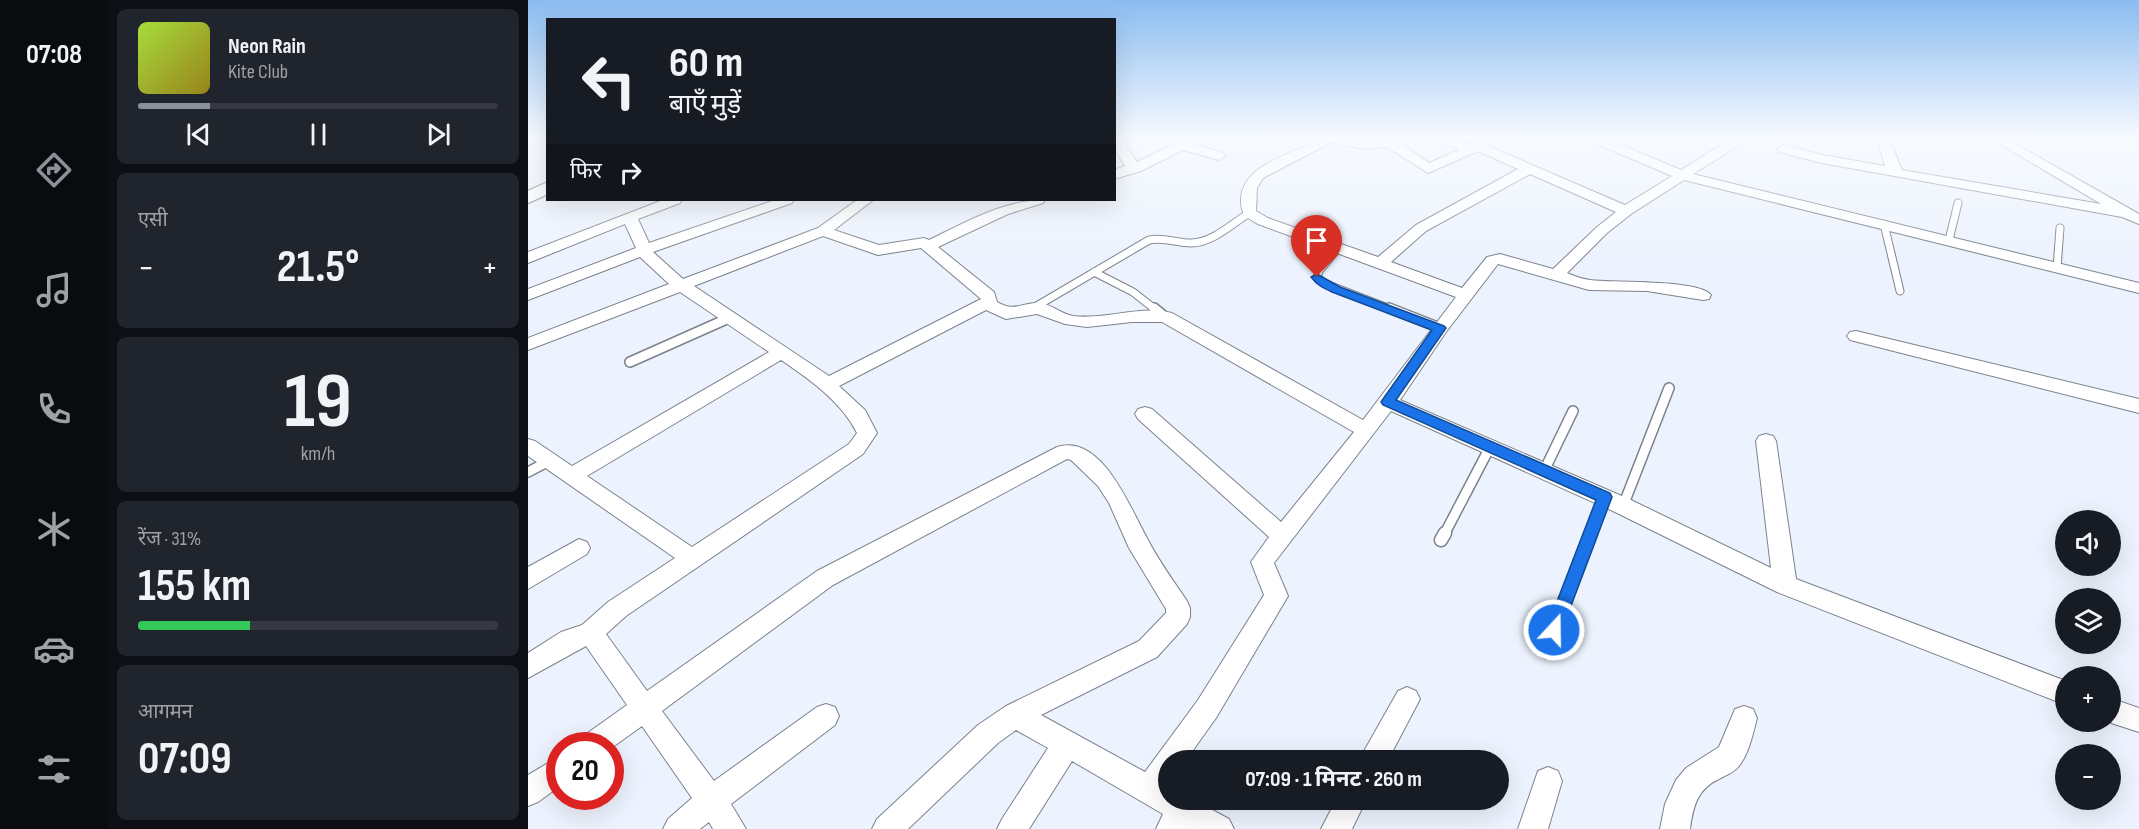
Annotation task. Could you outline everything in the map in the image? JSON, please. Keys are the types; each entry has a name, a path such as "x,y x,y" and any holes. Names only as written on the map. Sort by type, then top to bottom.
{"street":[{"path":"1255,177 1252,180 1248,197 1249,213 1263,221 1467,295"},
{"path":"1381,263 1420,228 1514,177"},
{"path":"1546,177 1626,211"},
{"path":"1555,276 1602,230 1626,211 1683,177"},
{"path":"1687,177 2139,288"},
{"path":"1919,177 2133,217"},
{"path":"2063,177 2133,217"},
{"path":"528,198 546,188"},
{"path":"528,258 672,201"},
{"path":"528,295 644,250 784,201"},
{"path":"528,344 679,284 823,231 865,201"},
{"path":"928,246 1003,211 1035,201"},
{"path":"528,667 577,636 589,634 617,609 856,449 867,433 858,415 827,385 782,352 679,284 647,256 640,237 628,218"},
{"path":"823,231 869,248 879,249 911,243 928,246 988,296 988,304"},
{"path":"1178,750 1207,710 1276,596 1262,562 1388,402 1440,328 1494,259 1596,287 1638,285 1703,295"},
{"path":"988,304 1006,314 1017,314 1035,308 1055,318 1080,322 1145,315 1166,317 1366,430"},
{"path":"827,385 988,304"},
{"path":"1856,336 2138,409"},
{"path":"571,476 782,352"},
{"path":"1388,402 1614,501 1785,585 2055,689"},
{"path":"1145,414 1282,536"},
{"path":"1766,441 1785,585"},
{"path":"528,446 693,559"},
{"path":"611,732 835,572 1064,452 1073,451 1105,481 1118,500 1137,542 1178,608 1178,617 1148,649 1015,715 988,734 886,829"},
{"path":"528,579 579,549"},
{"path":"589,634 593,636 731,829"},
{"path":"1379,750 1407,699"},
{"path":"2121,714 2139,720"},
{"path":"1015,715 1149,791 1176,819 1219,829"},
{"path":"678,829 711,801 826,716"},
{"path":"1675,829 1679,805 1687,784 1724,762 1734,748 1744,718"},
{"path":"1012,829 1067,744"},
{"path":"1149,791 1158,778"},
{"path":"528,792 546,779"},
{"path":"1533,829 1548,781"},
{"path":"1336,829 1346,810"}],"lane":[{"path":"1949,240 1958,203"},
{"path":"1035,308 1149,240 1156,238 1202,242 1249,213"},
{"path":"1884,224 1900,291"},
{"path":"2057,268 2060,228"},
{"path":"1338,248 1319,271 1317,277 1323,283 1440,328"},
{"path":"1094,272 1133,292 1166,317"},
{"path":"630,362 729,318"},
{"path":"1546,652 1614,501 1669,388"},
{"path":"1544,471 1573,411"},
{"path":"1441,540 1490,447"},
{"path":"528,472 549,461"}],"route":[{"path":"1317,277 1336,290 1440,328 1388,402 1605,497 1554,630"}]}
